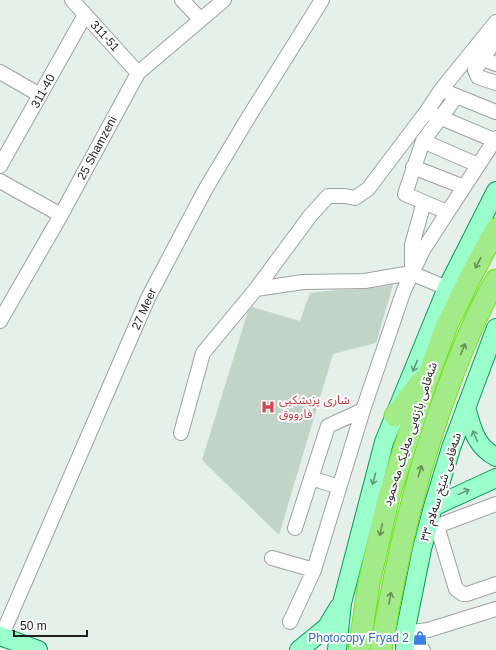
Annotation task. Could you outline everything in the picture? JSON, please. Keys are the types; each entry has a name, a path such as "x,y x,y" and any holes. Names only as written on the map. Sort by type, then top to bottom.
{"highway":[{"name":"شەقامی بازنەیی مەلیک مەحمود","path":"358,650 369,583 389,496 430,370 447,325 496,229"},
{"name":"شەقامی بازنەیی مەلیک مەحمود","path":"385,643 389,601 410,504 436,418 463,348 486,296 496,280"},
{"path":"394,416 430,370"}],"main road":[{"path":"337,650 342,603 384,442 447,288 496,191"},
{"name":"شەقامی شێخ سەلام ٣٣","path":"405,641 418,568 432,528 433,507 451,448 496,328"},
{"path":"466,407 477,441 483,449 496,457"},
{"path":"433,507 496,478"},
{"path":"299,650 327,627 342,603"},
{"path":"3,642 38,650"}],"street":[{"path":"182,0 200,19"},
{"name":"25 Shamzeni","path":"0,321 61,215 138,73 224,0"},
{"name":"27 Meer","path":"3,642 148,298 205,190 322,0"},
{"name":"311-51","path":"80,5 138,73"},
{"name":"311-40","path":"0,166 40,96 80,5"},
{"path":"447,212 404,194 441,90 496,22"},
{"path":"495,42 476,70 476,74 478,77 496,83"},
{"path":"483,59 496,64"},
{"path":"0,72 40,96"},
{"path":"441,90 496,112"},
{"path":"181,433 203,353 256,289 310,216 328,196 345,196 355,198 364,193 433,114 456,97"},
{"path":"417,247 447,212 495,139 433,114"},
{"path":"422,141 478,165"},
{"path":"413,167 464,187"},
{"path":"0,181 61,215"},
{"path":"290,622 314,570 363,410 404,290 412,273 424,202"},
{"path":"256,289 303,282 365,281 412,273 447,288"},
{"path":"295,528 328,426 363,410"},
{"path":"311,478 339,487"},
{"path":"496,504 432,528 454,586 459,592 468,594 496,584"},
{"path":"272,558 314,570"},
{"path":"405,641 428,630 496,609"},
{"path":"405,641 423,650"}],"building":[{"name":"شاری پزیشکیی فارووق","path":"393,285 376,343 333,354 279,535 202,460 248,311 252,307 300,321 310,293 366,289"}],"place":[{"name":"شاری پزیشکیی فارووق","path":"268,407"},
{"name":"Photocopy Fryad 2","path":"420,638"}]}
